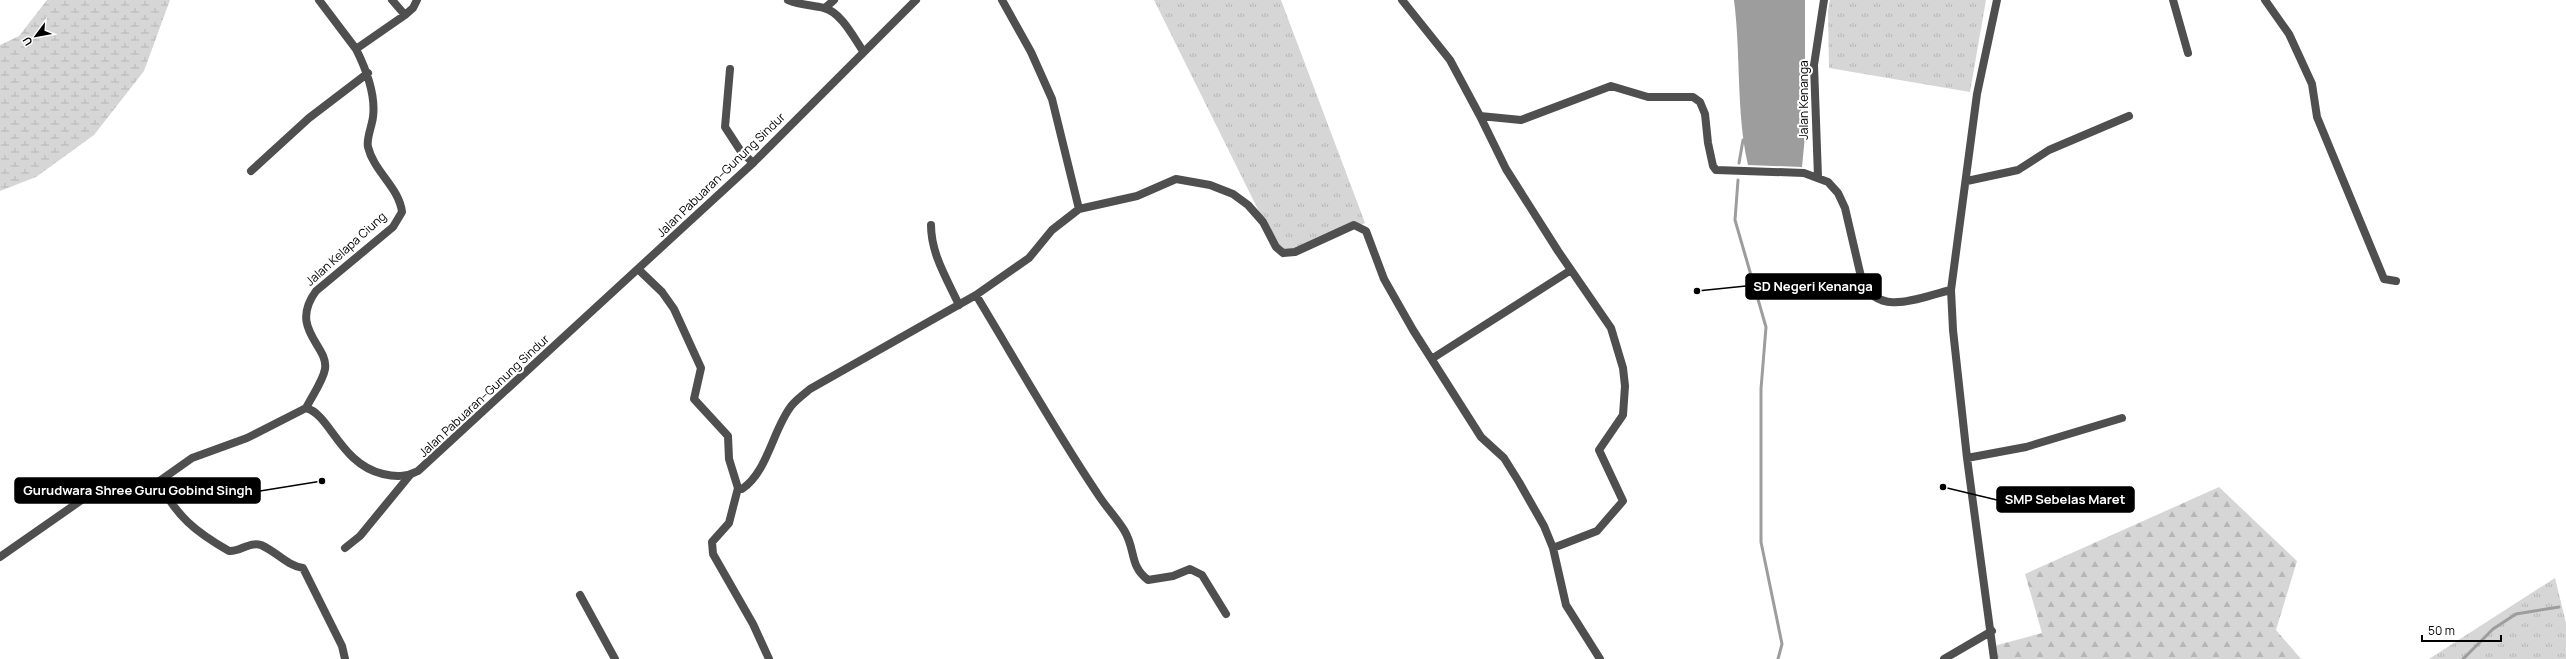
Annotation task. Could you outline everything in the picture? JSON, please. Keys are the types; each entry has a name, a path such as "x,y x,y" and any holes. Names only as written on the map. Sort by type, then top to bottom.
{"street":[{"name":"Jalan Kelapa Ciung","path":"306,408 326,369 325,360 307,328 309,300 316,291 393,227 402,212 398,197 374,164 367,146 374,115 368,73 356,49 319,0"},
{"path":"392,0 405,15"},
{"path":"356,49 405,15 413,8 417,0"},
{"path":"788,0 802,6 825,8 838,17 864,51"},
{"path":"825,8 834,0"},
{"name":"Jalan Pabuaran–Gunung Sindur","path":"306,408 315,412 340,446 364,467 392,476 410,475 426,466 753,163 916,0"},
{"path":"1002,0 1031,52 1052,99 1080,209"},
{"path":"1402,0 1450,60 1506,169 1571,270 1611,328 1624,368 1625,386 1623,415 1599,450 1623,501 1597,530 1553,548"},
{"name":"Jalan Kenanga","path":"1818,177 1814,65 1824,0"},
{"path":"1994,659 1992,631 1967,458 1953,330 1951,290 1967,181 1977,94 1997,0"},
{"path":"2173,0 2188,53"},
{"path":"2265,0 2289,34 2312,84 2318,117 2384,279 2396,281"},
{"path":"730,69 725,128 740,150 753,163"},
{"path":"250,171 309,118 368,73"},
{"path":"1480,116 1521,120 1611,86 1648,97 1693,97 1700,102 1705,114 1712,166 1716,170 1804,173 1828,182 1838,194 1845,208 1862,280 1866,290 1878,301 1894,303 1951,290"},
{"path":"1967,181 2018,170 2049,150 2129,116"},
{"path":"738,488 742,489 748,485 764,459 791,406 810,389 976,295 1029,258 1052,230 1080,209 1137,196 1182,178 1210,185 1233,194 1248,205 1263,222 1276,247 1283,253 1295,252 1346,228 1358,226 1366,231 1384,279 1481,437 1504,458 1520,482 1544,526 1553,548 1566,605 1600,658"},
{"path":"931,225 931,240 936,256 959,305"},
{"path":"639,270 662,292 674,309 701,368 694,399 728,436 729,459 738,488 729,523 712,542 713,554 753,624 769,659"},
{"path":"1433,358 1571,270"},
{"path":"976,295 1097,494 1124,530 1132,547 1133,559 1138,573 1148,580 1173,576 1190,569 1202,575 1226,614"},
{"path":"0,557 84,499 100,493 127,490 158,482 192,458 247,438 306,408"},
{"path":"1967,458 2026,447 2122,418"},
{"path":"345,548 360,536 410,475"},
{"path":"158,482 172,507 185,522 229,551 236,552 251,544 261,545 287,563 303,568 342,646 345,659"},
{"path":"580,595 615,659"},
{"path":"1944,659 1992,631"}],"green space":[{"path":"47,0 170,0 144,71 94,135 36,177 0,191 0,45 19,36"},
{"path":"1154,0 1281,0 1365,223 1282,258"},
{"path":"1830,0 1986,0 1970,92 1829,68 1828,11"},
{"path":"2219,487 2297,561 2276,630 2301,659 1993,659 1990,647 2042,633 2025,574"},
{"path":"2555,578 2566,623 2566,659 2429,659"}],"shaded area":[{"path":"1734,0 1805,0 1805,136 1802,167 1748,165 1744,145 1740,104"}],"waterway":[{"path":"1739,163 1743,140"},
{"path":"1738,180 1735,220 1766,327 1761,389 1761,542 1782,644 1778,659"},
{"path":"2463,659 2493,629 2516,614 2559,607"}],"place":[{"name":"SD Negeri Kenanga","path":"1697,291"},
{"name":"Gurudwara Shree Guru Gobind Singh","path":"322,481"},
{"name":"SMP Sebelas Maret","path":"1943,487"}]}
